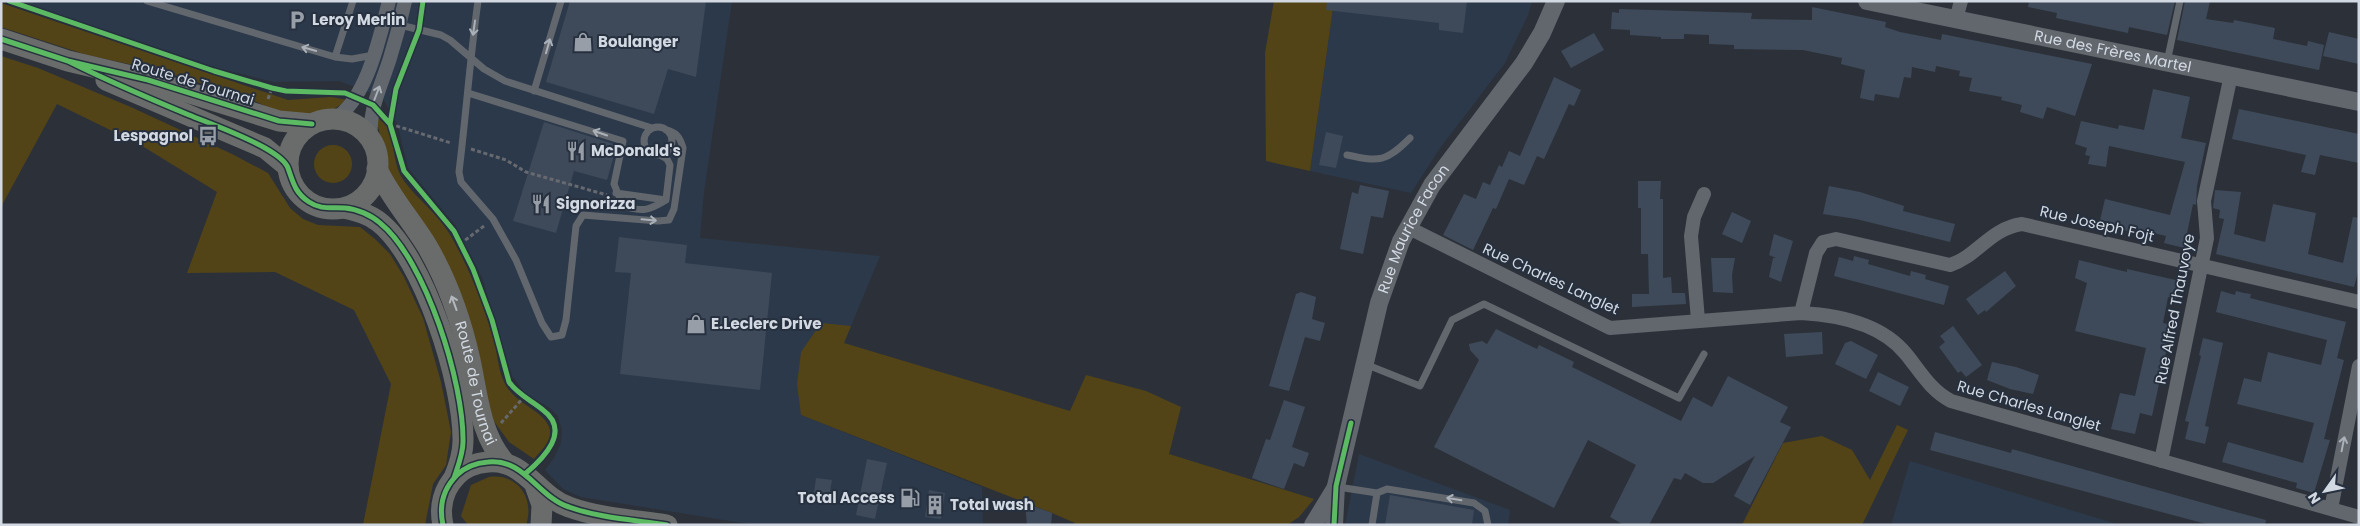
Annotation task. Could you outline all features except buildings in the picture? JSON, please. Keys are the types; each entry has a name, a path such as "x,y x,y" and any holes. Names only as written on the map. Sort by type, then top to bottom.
{"main road":[{"name":"Route de Tournai","path":"1,39 68,61 148,80 279,121 312,124 334,119"},
{"name":"Route de Tournai","path":"68,61 128,90 265,148 288,167 295,188 306,200 322,208 344,208 364,213 386,229 412,265 431,304 450,360 461,414 463,444 454,478 444,496 443,525"},
{"path":"334,119 355,125 371,140"},
{"path":"288,167 290,150 295,139 312,124"},
{"name":"Route de Tournai","path":"371,140 376,151 377,169 388,190 427,246 449,290 462,328 487,434 506,464"},
{"path":"344,208 355,203 369,191 377,169"},
{"name":"Route de Tournai","path":"454,478 465,469 478,463 492,461 506,464 519,470 551,498 568,507 667,525"},
{"path":"535,484 542,504 541,525"}],"street":[{"path":"371,140 370,120 373,104 400,25 405,1"},
{"name":"Rue Maurice Facon","path":"1334,525 1336,486 1383,288 1407,227 1432,185 1524,63 1542,33 1556,1"},
{"name":"Rue des Frères Martel","path":"1867,1 2359,102"},
{"path":"1956,20 1962,1"},
{"path":"334,119 345,111 357,96 374,55 387,4"},
{"name":"Rue Alfred Thauvoye","path":"2161,461 2202,266 2207,238 2204,201 2231,75"},
{"path":"1698,320 1691,236 1694,217 1704,194"},
{"name":"Rue Joseph Fojt","path":"1801,313 1816,253 1824,242 1830,240 1950,265 1960,260 1996,232 2013,226 2030,225 2359,302"},
{"name":"Rue Charles Langlet","path":"1407,227 1610,328 1801,313 1821,315 1863,324 1886,335 1906,353 1932,388 1950,401 2359,517"},
{"path":"2331,509 2355,406 2359,366"},
{"name":"Rue Maurice Facon","path":"1313,525 1336,486"}],"lane":[{"path":"147,1 335,57 352,59 374,55"},
{"path":"335,57 353,1"},
{"path":"400,25 441,35 470,55 484,69 505,81 652,128 662,128 675,133 680,138 683,148 674,209 669,220 658,221 583,215 576,226 566,320 562,335 551,337 542,323 516,260 493,220 462,182 459,172 468,93 470,55 478,1"},
{"path":"534,90 560,1"},
{"path":"2167,62 2180,1"},
{"path":"468,93 623,141 614,184 623,206 640,211 652,208 666,200"},
{"path":"628,119 639,127 648,152 668,159 670,165 666,200"},
{"path":"644,138 652,128"},
{"path":"660,155 671,147 671,137 666,130"},
{"path":"1347,155 1372,160 1385,159 1410,138"},
{"path":"616,192 666,200"},
{"path":"1365,364 1420,386 1452,320 1484,304 1679,398 1704,354"},
{"path":"1336,486 1377,493 1387,489 1469,502 1485,511 1488,525"},
{"path":"1372,525 1377,493"}],"path":[{"path":"391,115 390,124 506,160 526,172 608,195 616,192"},
{"path":"460,244 493,220"}],"shaded area":[{"path":"18,1 732,1 704,192 700,238 880,256 844,343 801,415 982,487 983,525 755,525 581,497 563,489 545,470 554,458 561,443 562,430 558,416 550,408 526,394 512,376 482,277 455,225 408,168 397,123 382,97 339,81 274,82 217,68"},
{"path":"1274,1 1334,1 1310,171 1266,161 1265,53"},
{"path":"1334,1 1532,1 1528,15 1505,63 1440,148 1411,193 1310,171"},
{"path":"1,3 288,100 331,97 348,100 331,111 309,116 283,114 246,97 161,71 87,55 1,27"},
{"path":"1,56 38,68 133,108 232,154 268,173 290,208 303,219 318,225 360,227 390,254 404,277 423,318 441,382 451,432 446,465 433,484 425,525 363,525 391,384 354,310 275,272 187,273 217,192 139,144 57,104 1,207"},
{"path":"376,116 387,127 400,175 444,226 463,258 485,314 504,382 514,396 541,416 549,427 550,436 543,449 534,459 509,442 493,420 479,374 390,186"},
{"path":"333,145 347,150 352,164 347,178 333,183 319,178 314,164 319,150"},
{"path":"821,323 851,326 844,343 1070,411 1086,375 1146,391 1181,407 1169,454 1314,499 1299,517 1287,525 1075,525 1075,523 1052,513 801,415 797,384 801,352"},
{"path":"1897,425 1908,430 1862,525 1742,525 1783,443 1822,436 1852,450 1870,480"},
{"path":"1359,454 1510,510 1508,525 1345,525"},
{"path":"1910,461 2120,525 1891,525"},
{"path":"489,477 508,479 522,490 528,506 526,525 468,525 461,516 471,485"}],"cycle path":[{"path":"9,1 214,71 272,88 286,91 345,93 373,105 390,124 404,171 454,231 473,269 492,320 509,382 521,394 543,410 551,418 555,427 552,444 540,460 525,474"},
{"path":"390,124 396,89 419,30 423,1"},
{"path":"1,39 68,61 148,80 279,121 312,124"},
{"path":"68,61 265,148 284,162 293,183 304,199 313,205 350,209 364,213 380,223 397,241 413,265 427,293 439,325 457,389 462,417 463,442 454,478"},
{"path":"1334,525 1336,486 1351,423"},
{"path":"443,525 443,498 452,480 467,468 475,464 488,462 501,462 511,466 548,495 569,507 605,516 667,525"}],"place":[{"name":"Leroy Merlin","path":"297,20"},
{"name":"Boulanger","path":"583,42"},
{"name":"Lespagnol","path":"208,136"},
{"name":"McDonald's","path":"576,151"},
{"name":"Signorizza","path":"541,204"},
{"name":"E.Leclerc Drive","path":"696,324"},
{"name":"Total Access","path":"910,498"},
{"name":"Total wash","path":"935,505"}]}
